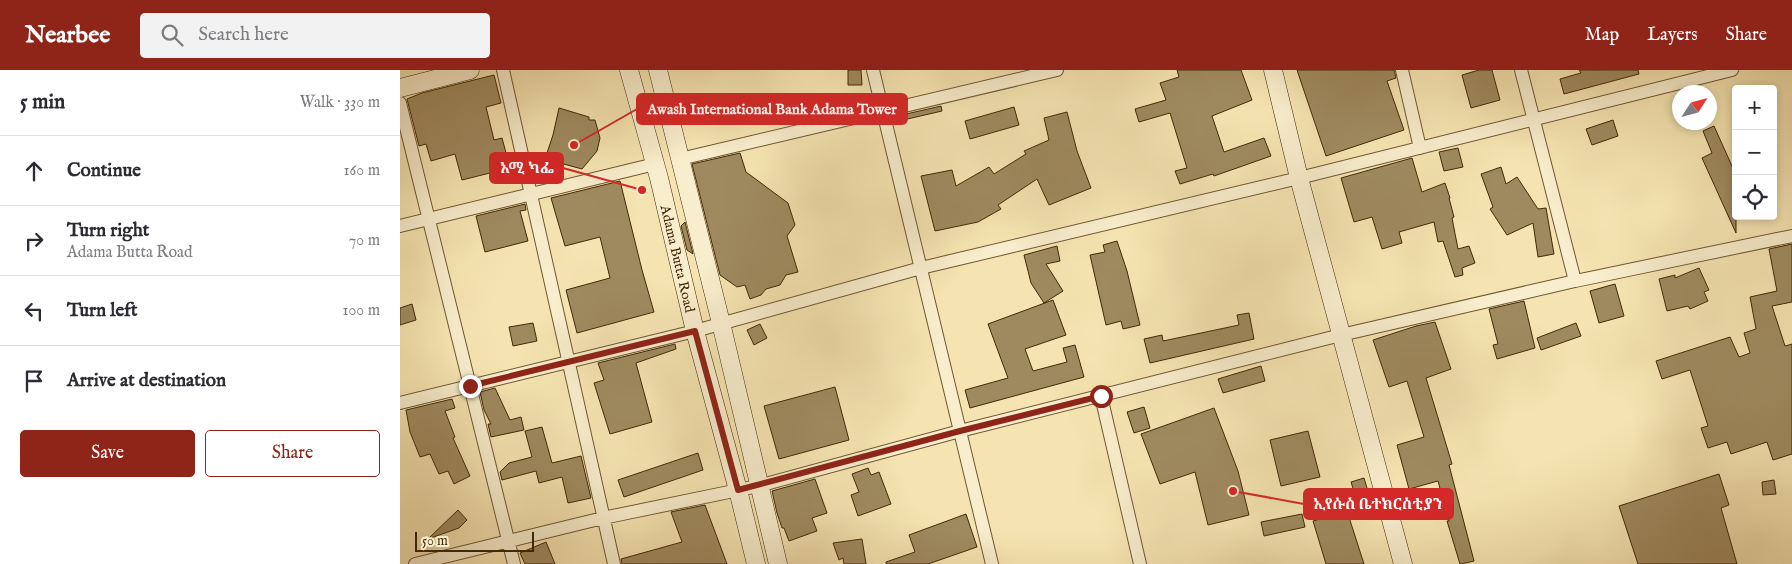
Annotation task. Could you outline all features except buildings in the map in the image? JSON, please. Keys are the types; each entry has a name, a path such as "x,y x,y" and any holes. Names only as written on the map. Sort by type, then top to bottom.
{"street":[{"path":"400,88 470,70"},
{"path":"503,70 614,564"},
{"name":"Adama Butta Road","path":"629,70 655,164 695,331 756,564"},
{"name":"Adama Butta Road","path":"658,70 778,564"},
{"path":"874,70 992,564"},
{"path":"680,159 1057,70"},
{"path":"1273,70 1341,335 1403,564"},
{"path":"1402,70 1420,148"},
{"path":"1521,70 1576,281"},
{"path":"400,403 695,331 921,268 1300,178 1732,70"},
{"path":"400,103 514,564"},
{"path":"400,226 655,164"},
{"path":"415,564 604,518 758,486 960,431 1341,335 1576,281 1792,236"},
{"path":"1101,396 1140,564"}],"place":[{"name":"Awash International Bank Adama Tower","path":"574,145"},
{"name":"አሚ ካፌ","path":"642,190"},
{"name":"ኢየሱስ ቤተክርስቲያን","path":"1233,491"}],"route":[{"path":"470,386 695,331 738,490 1101,396"}]}
